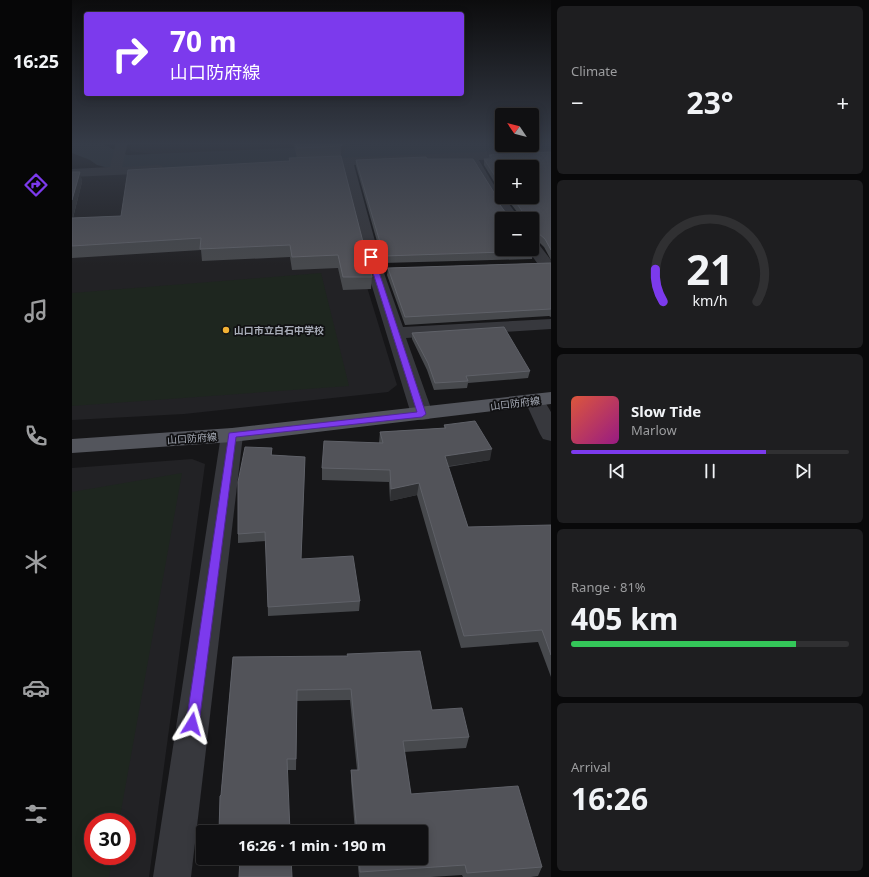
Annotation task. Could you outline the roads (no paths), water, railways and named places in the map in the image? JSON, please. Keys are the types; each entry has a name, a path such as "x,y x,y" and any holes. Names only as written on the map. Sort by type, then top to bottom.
{"main road":[{"name":"山口防府線","path":"72,446 232,435 543,399"}],"street":[{"path":"354,183 382,270 396,333 422,414"},
{"path":"396,333 551,324"},
{"path":"543,399 551,434"},
{"path":"172,877 232,435"}],"lane":[{"path":"489,183 495,193"}],"place":[{"name":"山口市立白石中学校","path":"226,330"}]}
